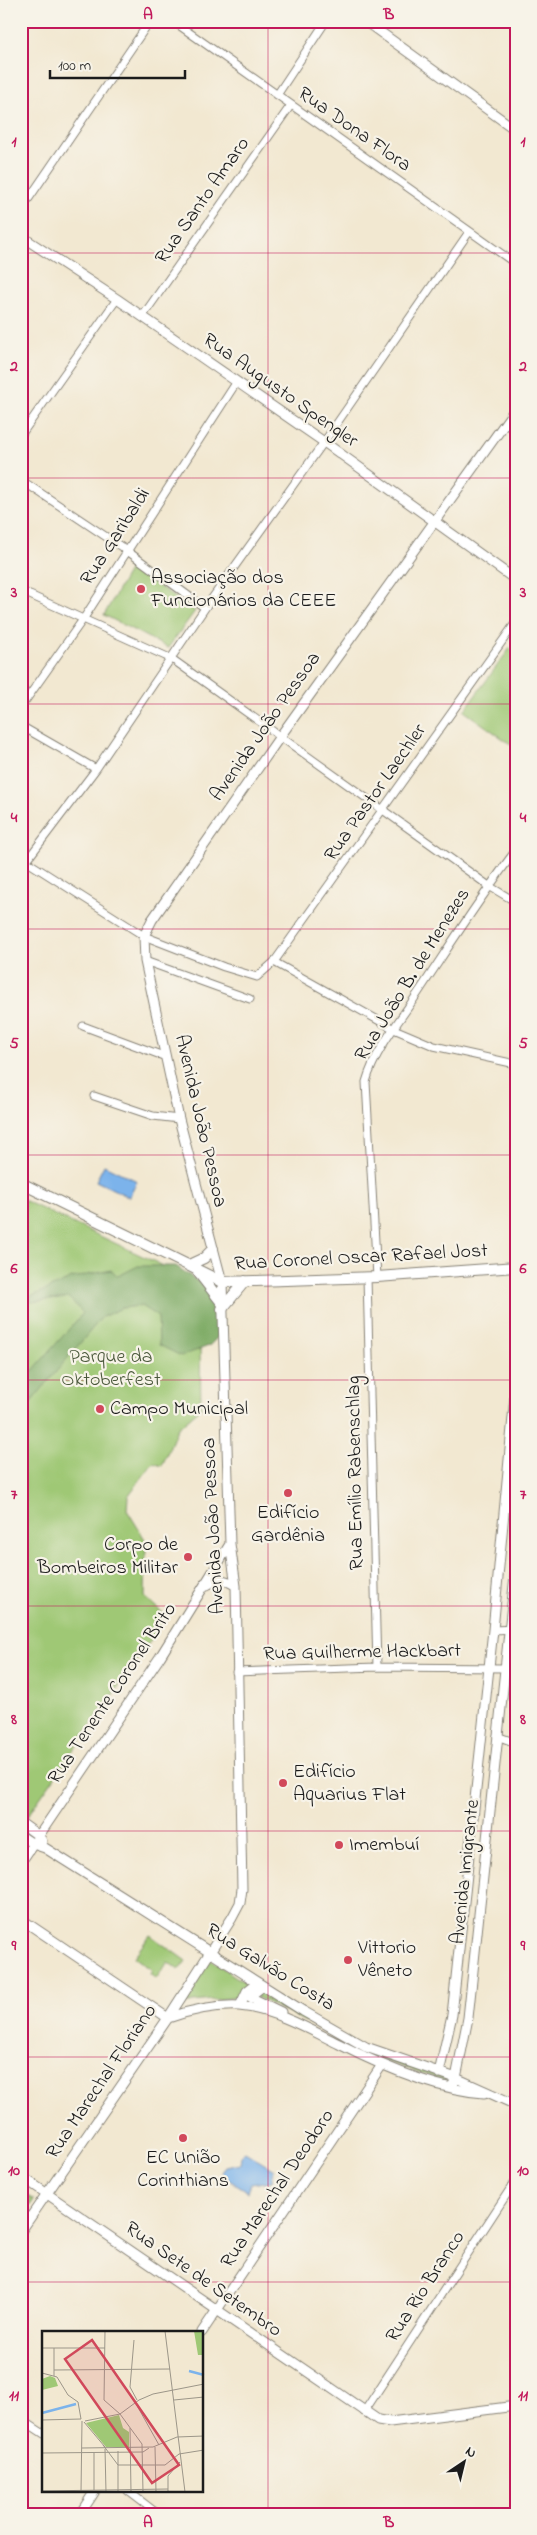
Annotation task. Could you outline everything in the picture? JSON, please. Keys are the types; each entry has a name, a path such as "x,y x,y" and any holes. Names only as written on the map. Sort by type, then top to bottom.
{"main road":[{"name":"Rua Coronel Oscar Rafael Jost","path":"21,1183 222,1282 372,1277 516,1267"},
{"path":"213,1249 204,1258 191,1266 222,1306 245,1281"}],"street":[{"path":"21,210 150,21"},
{"name":"Rua Dona Flora","path":"173,21 516,264"},
{"path":"277,95 326,21"},
{"path":"365,21 516,130"},
{"name":"Rua Santo Amaro","path":"142,317 291,105"},
{"path":"21,868 96,769 205,608 324,442 469,232"},
{"name":"Rua Augusto Spengler","path":"21,236 118,299 236,383 324,442 516,580"},
{"path":"21,435 118,299"},
{"name":"Rua Garibaldi","path":"21,707 84,618 126,550 236,383"},
{"name":"Avenida João Pessoa","path":"209,1951 237,1910 242,1889 236,1672 236,1586 230,1544 222,1282 179,1119 145,961 144,936 152,920 279,738 516,408"},
{"path":"21,480 126,550 205,608"},
{"path":"21,591 172,659 279,738 384,810 489,886 516,902"},
{"name":"Rua Pastor Laechler","path":"144,936 224,967 257,977 274,962 516,622"},
{"path":"21,726 96,769"},
{"name":"Rua João B. de Menezes","path":"372,1277 366,1082 369,1072 394,1029 489,886 516,850"},
{"path":"26,861 144,936"},
{"path":"145,961 250,999"},
{"path":"274,962 394,1029 434,1046 516,1064"},
{"path":"83,1026 166,1057"},
{"path":"94,1096 154,1116 179,1119"},
{"name":"Rua Emílio Rabenschlag","path":"372,1277 377,1668"},
{"name":"Avenida Imigrante","path":"439,2073 452,2015 493,1630 516,1385"},
{"name":"Rua Tenente Coronel Brito","path":"21,1862 206,1585 230,1544"},
{"name":"Avenida Imigrante","path":"456,2078 468,2018 497,1736 505,1668 513,1629 516,1566"},
{"path":"206,1585 220,1579 236,1586"},
{"path":"493,1630 513,1629"},
{"path":"488,1667 505,1668"},
{"name":"Rua Guilherme Hackbart","path":"236,1672 488,1667"},
{"path":"497,1736 516,1743"},
{"path":"21,1822 39,1836 45,1848"},
{"name":"Rua Galvão Costa","path":"21,1836 33,1844 45,1848 260,1984 366,2047 456,2078 516,2105"},
{"path":"21,1919 168,2018"},
{"name":"Rua Marechal Floriano","path":"21,2231 168,2018 209,1951"},
{"path":"240,2006 248,1991 260,1984"},
{"path":"260,1984 252,1996 254,2000 321,2033"},
{"name":"Rua Galvão Costa","path":"168,2018 194,2010 240,2006 272,2014 321,2033 382,2065 460,2090 489,2093"},
{"name":"Rua Marechal Deodoro","path":"203,2331 382,2065"},
{"path":"450,2087 456,2078"},
{"name":"Rua Sete de Setembro","path":"21,2176 378,2420 390,2422 516,2406"},
{"name":"Rua Rio Branco","path":"364,2412 516,2180"},
{"path":"21,2419 42,2433"},
{"path":"80,2514 94,2492"},
{"path":"129,2492 158,2514"}],"green space":[{"name":"Associação dos Funcionários da CEEE","path":"131,567 195,611 168,648 104,615"},
{"path":"510,648 516,653 516,748 464,711"},
{"name":"Parque da Oktoberfest","path":"21,1199 200,1283 209,1346 200,1346 201,1408 177,1429 162,1466 153,1463 128,1496 127,1510 146,1541 145,1597 167,1617 24,1821 21,1819"},
{"path":"138,1266 176,1266 209,1289 219,1336 209,1346 181,1356 159,1345 158,1317 141,1306 122,1308 102,1317 26,1408 21,1404 21,1384 83,1313 69,1298 31,1302 30,1297 72,1278 111,1270 118,1276"},
{"path":"150,1935 186,1961 179,1970 168,1962 156,1979 150,1974 152,1970 134,1957"},
{"path":"208,1958 248,1985 241,1997 176,2006"},
{"path":"264,1991 357,2047 454,2080 452,2083 380,2059 257,1997 257,1992"},
{"path":"21,2192 34,2200 21,2218"}],"water":[{"path":"104,1165 137,1181 129,1197 96,1181"},
{"path":"245,2152 274,2170 272,2181 251,2184 248,2192 224,2177 221,2172 225,2167 240,2164 241,2155"}],"place":[{"name":"Associação dos Funcionários da CEEE","path":"141,589"},
{"name":"Campo Municipal","path":"100,1409"},
{"name":"Edifício Gardênia","path":"288,1493"},
{"name":"Corpo de Bombeiros Militar","path":"188,1557"},
{"name":"Edifício Aquarius Flat","path":"283,1783"},
{"name":"Imembuí","path":"339,1845"},
{"name":"Vittorio Vêneto","path":"348,1960"},
{"name":"EC União Corinthians","path":"183,2138"}]}
